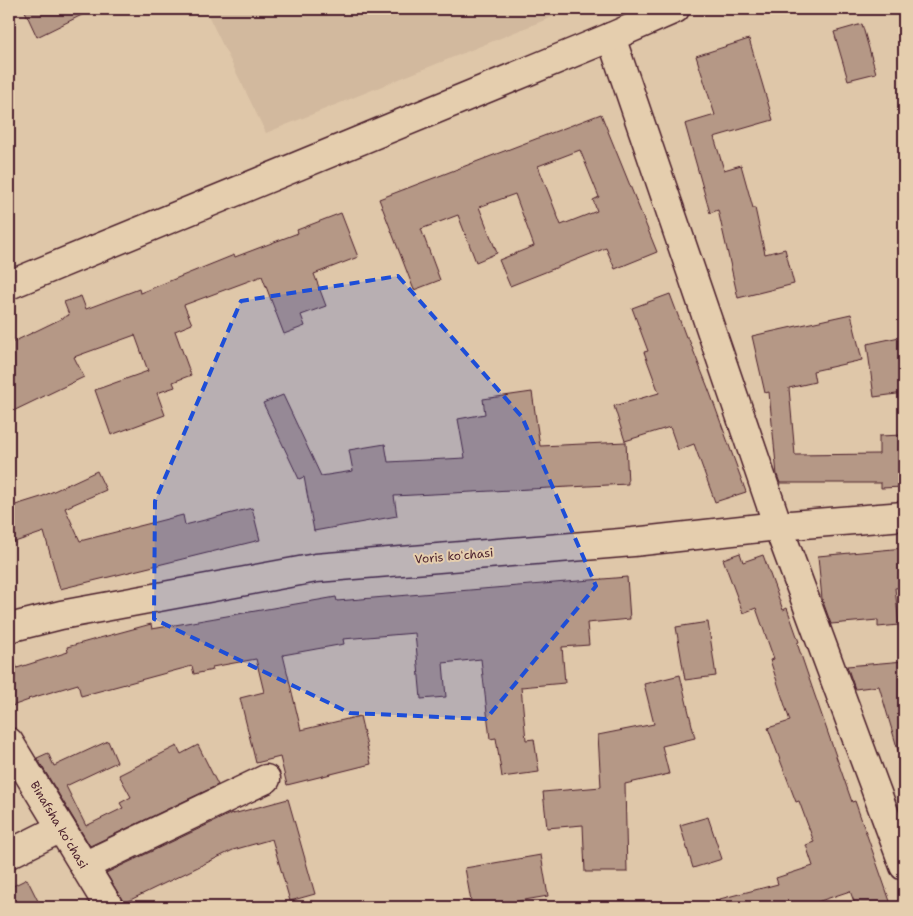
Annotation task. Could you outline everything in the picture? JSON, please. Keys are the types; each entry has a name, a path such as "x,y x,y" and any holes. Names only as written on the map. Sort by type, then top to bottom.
{"street":[{"path":"9,285 612,37 675,9"},
{"path":"612,37 778,526 904,866"},
{"name":"Voris koʻchasi","path":"9,628 60,615 316,568 633,542 778,526 904,516"},
{"name":"Binafsha koʻchasi","path":"9,742 109,907"},
{"path":"84,866 266,779"},
{"path":"9,854 61,828"}],"highlighted area":[{"path":"398,276 522,417 596,586 486,719 350,713 154,619 155,501 241,301"}],"shaded area":[{"path":"205,9 572,9 266,133"}],"building":[{"path":"24,9 94,9 37,37"},
{"path":"862,24 876,73 848,80 834,32"},
{"path":"749,39 773,120 714,137 724,170 741,165 753,208 755,208 765,254 785,249 794,284 738,298 718,210 710,213 685,124 715,115 696,56"},
{"path":"601,114 657,252 615,269 606,248 510,286 499,260 534,246 515,194 479,207 497,253 476,262 458,215 421,229 440,280 414,290 379,199","holes":["580,150 599,197 593,200 597,211 561,225 538,166"]},
{"path":"341,213 358,257 314,274 326,306 301,315 305,326 284,334 262,276 184,305 192,324 175,331 191,375 173,382 175,387 157,393 165,415 111,435 95,390 148,371 135,335 74,357 84,377 9,413 9,344 69,315 64,302 81,296 86,309 139,289 140,293 234,255 235,257 298,233 297,230"},
{"path":"670,294 710,393 746,492 715,502 694,444 678,450 670,427 625,441 614,406 659,393 644,352 648,351 632,308"},
{"path":"851,314 862,360 813,371 815,382 789,388 795,455 879,454 879,436 904,435 904,487 881,488 881,483 780,483 777,475 769,392 765,393 752,336"},
{"path":"904,336 904,393 874,397 867,344"},
{"path":"532,392 540,446 626,442 628,484 394,496 397,516 314,531 304,477 299,479 263,403 283,395 321,476 353,471 349,450 385,444 388,462 465,458 458,419 485,414 483,399"},
{"path":"97,471 106,490 65,508 80,541 183,515 185,525 252,508 260,540 60,589 44,532 9,544 9,507 41,497"},
{"path":"904,548 904,587 895,588 899,625 878,627 878,620 831,624 822,599 818,556"},
{"path":"740,553 743,562 763,555 783,610 787,608 799,642 797,643 852,802 855,801 892,907 856,907 850,891 802,907 713,907 712,901 778,884 776,878 813,866 806,845 814,842 799,801 796,802 768,728 790,721 770,660 774,659 756,608 743,613 723,559"},
{"path":"627,577 630,619 587,623 589,645 562,647 565,683 521,687 526,740 534,739 539,772 502,777 496,738 490,739 481,659 443,663 446,697 421,699 415,633 343,639 344,644 283,655 301,730 360,716 371,764 287,785 280,757 256,763 240,698 264,692 256,659 212,667 213,670 194,674 192,666 81,696 78,684 28,699 9,707 9,652 11,652 17,668 68,652 67,647 151,624 152,629 336,597 337,601"},
{"path":"708,622 716,676 685,680 676,627"},
{"path":"904,661 904,753 899,754 879,686 855,689 847,666"},
{"path":"680,675 695,738 662,746 669,774 625,784 627,872 585,872 583,825 547,828 543,792 601,787 598,735 654,724 644,684"},
{"path":"108,741 117,762 66,786 86,826 123,808 120,803 131,797 119,775 177,746 181,754 198,745 218,785 90,846 37,758 48,753 54,766"},
{"path":"288,799 315,894 290,901 272,839 233,850 124,903 106,873 232,813"},
{"path":"708,817 722,859 693,868 680,825"},
{"path":"541,855 548,896 519,901 520,907 472,907 465,868"},
{"path":"27,879 41,907 9,907 9,888"}]}
